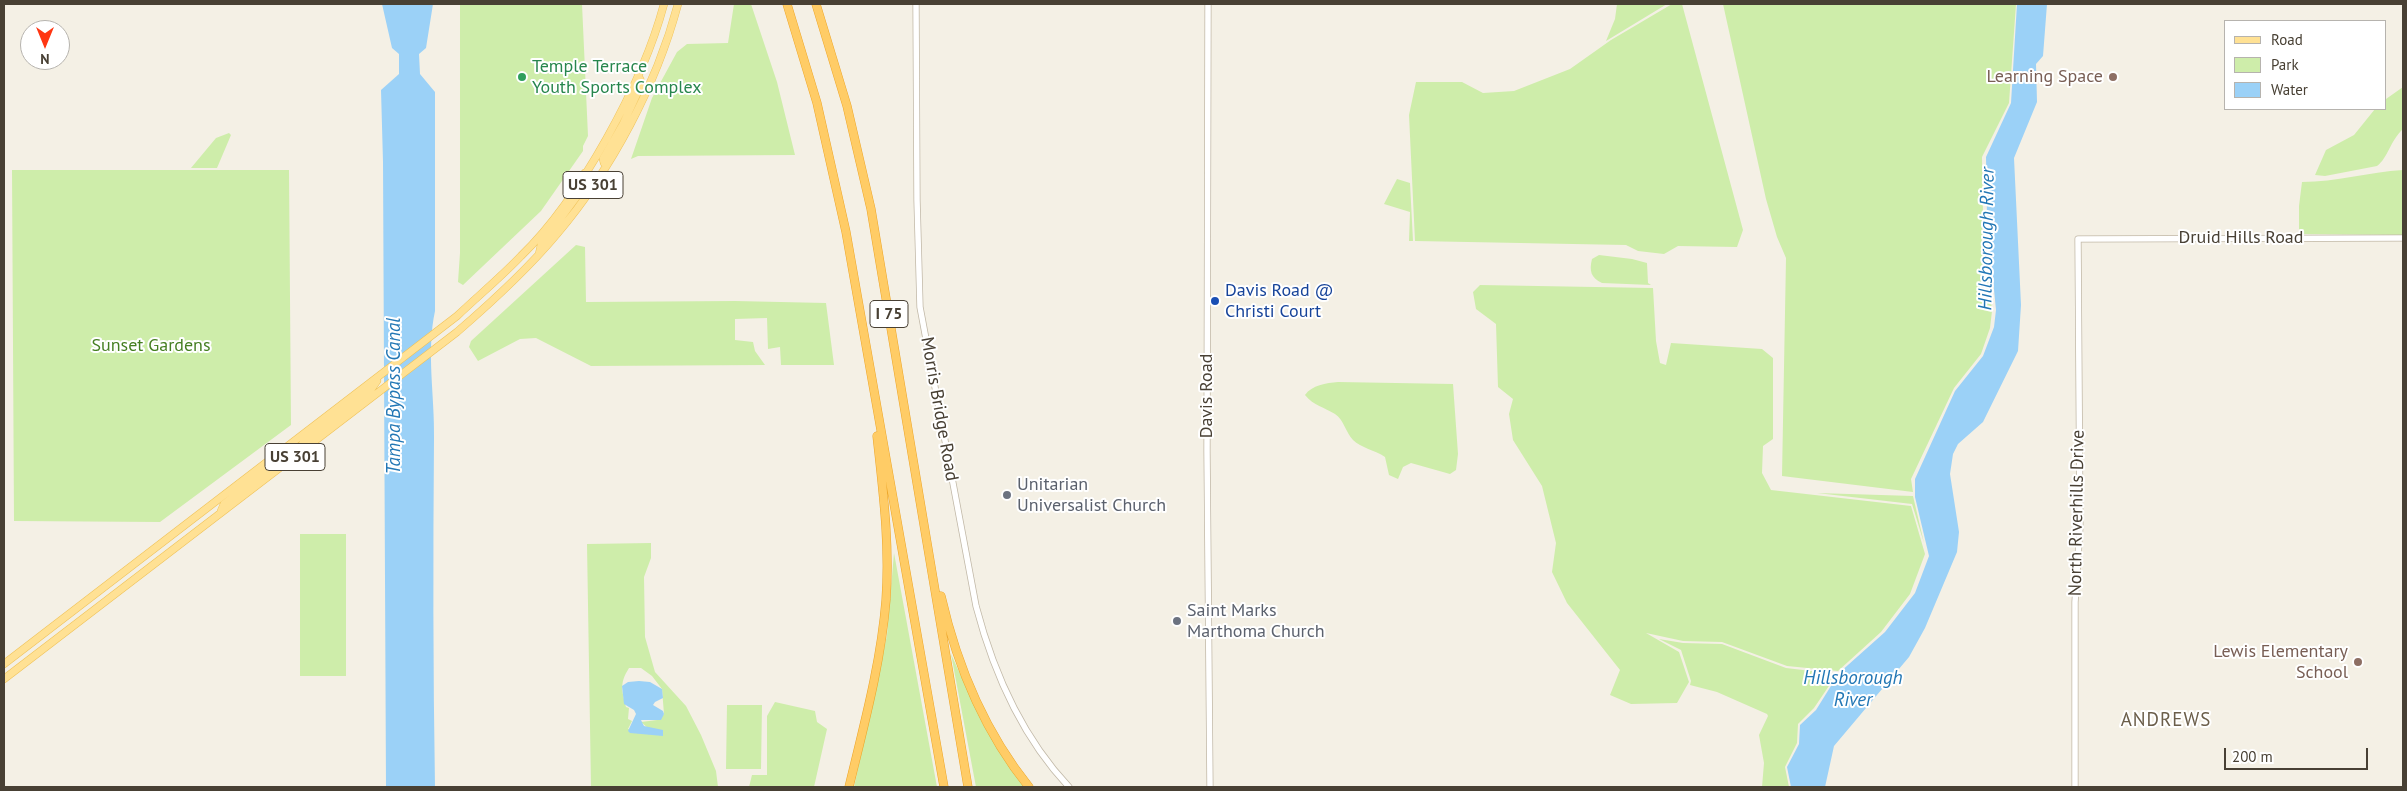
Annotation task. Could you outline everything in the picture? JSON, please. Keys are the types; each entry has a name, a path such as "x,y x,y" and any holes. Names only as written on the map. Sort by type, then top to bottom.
{"highway":[{"name":"I 75","path":"787,4 828,146 846,232 944,787"},
{"name":"I 75","path":"816,4 847,106 871,209 968,787"},
{"path":"849,787 878,662 884,621 887,578 885,509 870,372"},
{"path":"924,524 947,624 962,672 990,731 1016,770 1030,787"}],"main road":[{"name":"US 301","path":"4,664 457,316 521,257 573,194 585,173 638,75 664,4"},
{"name":"US 301","path":"4,679 457,332 491,302 539,254 574,213 607,165 636,113 661,55 678,4"},
{"path":"607,165 603,159 642,83 638,75"},
{"path":"539,254 541,245 586,184 585,173"},
{"path":"296,456 303,443 370,391 380,376"},
{"path":"221,511 224,504 286,455 286,447"}],"street":[{"name":"Morris Bridge Road","path":"916,4 916,200 920,306 976,606 989,651 1016,711 1047,761 1069,787"},
{"name":"Davis Road","path":"1208,4 1207,461 1210,787"},
{"name":"Druid Hills Road","path":"2078,239 2403,238"},
{"name":"North Riverhills Drive","path":"2075,787 2075,602 2080,527 2078,239"}],"green space":[{"name":"Temple Terrace Youth Sports Complex","path":"460,4 582,4 588,136 583,146 583,151 541,211 463,285 458,282 460,253"},
{"path":"734,4 751,4 777,82 795,155 638,156 631,159 652,98 677,52 687,44 728,43"},
{"path":"1617,4 1667,4 1606,41 1615,19"},
{"path":"1672,4 1682,4 1743,230 1737,247 1678,246 1664,254 1638,251 1626,245 1415,241 1409,115 1416,82 1462,82 1483,93 1514,91 1570,69 1611,40"},
{"path":"1723,4 2016,4 2009,103 1982,157 1983,215 1992,311 1990,328 1981,354 1954,388 1911,479 1913,492 1782,476 1786,258 1777,237 1766,199"},
{"path":"2403,87 2403,129 2381,163 2377,166 2325,176 2315,175 2326,150 2354,135 2374,110 2387,110 2387,98"},
{"path":"229,133 231,135 217,168 191,168 216,138"},
{"name":"Sunset Gardens","path":"12,170 289,170 291,425 160,522 14,521"},
{"path":"2403,170 2403,235 2299,234 2299,206 2302,182"},
{"path":"1397,179 1410,183 1413,241 1409,241 1410,212 1384,204"},
{"path":"576,245 585,247 586,302 735,301 826,303 834,365 781,365 780,347 768,349 767,318 735,319 735,340 753,342 755,351 765,365 591,366 536,338 520,339 478,361 469,347 471,341"},
{"path":"1599,255 1647,263 1648,283 1651,285 1602,283 1598,281 1592,274 1591,267 1592,259"},
{"path":"1480,285 1653,288 1656,341 1660,363 1666,365 1671,343 1762,349 1773,358 1773,439 1763,446 1762,473 1771,490 1911,506 1925,554 1910,594 1881,632 1838,671 1787,666 1722,642 1683,641 1646,633 1679,652 1689,682 1677,703 1631,704 1610,695 1620,670 1567,603 1552,572 1556,543 1542,486 1513,440 1509,414 1513,399 1498,387 1496,324 1476,309 1473,292"},
{"path":"1338,382 1453,384 1458,454 1456,470 1450,474 1411,463 1403,467 1398,479 1389,475 1385,457 1356,443 1338,417 1308,399 1305,395 1315,387"},
{"path":"1817,493 1913,496 1924,543 1912,504"},
{"path":"300,534 346,534 346,676 300,676"},
{"path":"651,543 651,558 644,577 645,637 655,672 686,706 701,735 716,771 718,787 591,787 587,544","holes":["629,668 641,668 652,676 662,689 664,714 657,720 641,722 649,729 628,729 632,721 628,719 629,708 626,707 623,683"]},
{"path":"894,553 937,787 854,787 887,635"},
{"path":"1659,639 1683,643 1722,644 1786,668 1837,674 1814,708 1798,724 1797,743 1785,767 1789,787 1762,787 1764,763 1759,735 1768,716 1767,714 1717,692 1690,685 1691,681 1681,650"},
{"path":"951,654 983,724 1024,787 976,787"},
{"path":"775,702 815,711 817,722 827,729 814,787 749,787 752,775 767,775 767,716"},
{"path":"727,705 762,705 761,769 726,769"}],"water":[{"name":"Tampa Bypass Canal","path":"382,4 433,4 426,48 419,54 420,74 435,92 435,311 432,327 431,358 434,423 433,613 435,787 386,787 381,90 399,74 399,54 392,48"},
{"name":"Hillsborough River","path":"2017,4 2047,4 2043,56 2036,64 2037,102 2014,158 2021,305 2018,351 1983,422 1958,444 1953,454 1950,474 1959,532 1957,552 1925,628 1909,657 1834,746 1825,787 1791,787 1787,767 1799,744 1800,725 1816,710 1839,673 1885,632 1915,593 1929,556 1915,497 1915,479 1955,391 1983,356 1994,327 1996,310 1987,218 1986,157 2011,103"},
{"path":"628,682 650,682 662,689 663,698 653,705 663,711 664,714 661,720 641,720 644,726 663,730 663,736 630,733 628,731 636,714 634,710 624,704 622,686"}],"place":[{"name":"Temple Terrace Youth Sports Complex","path":"522,77"},
{"name":"Learning Space","path":"2113,77"},
{"name":"Davis Road @ Christi Court","path":"1215,301"},
{"name":"Unitarian Universalist Church","path":"1007,495"},
{"name":"Saint Marks Marthoma Church","path":"1177,621"},
{"name":"Lewis Elementary School","path":"2358,662"}],"district":[{"name":"ANDREWS","path":"2166,721"}]}
